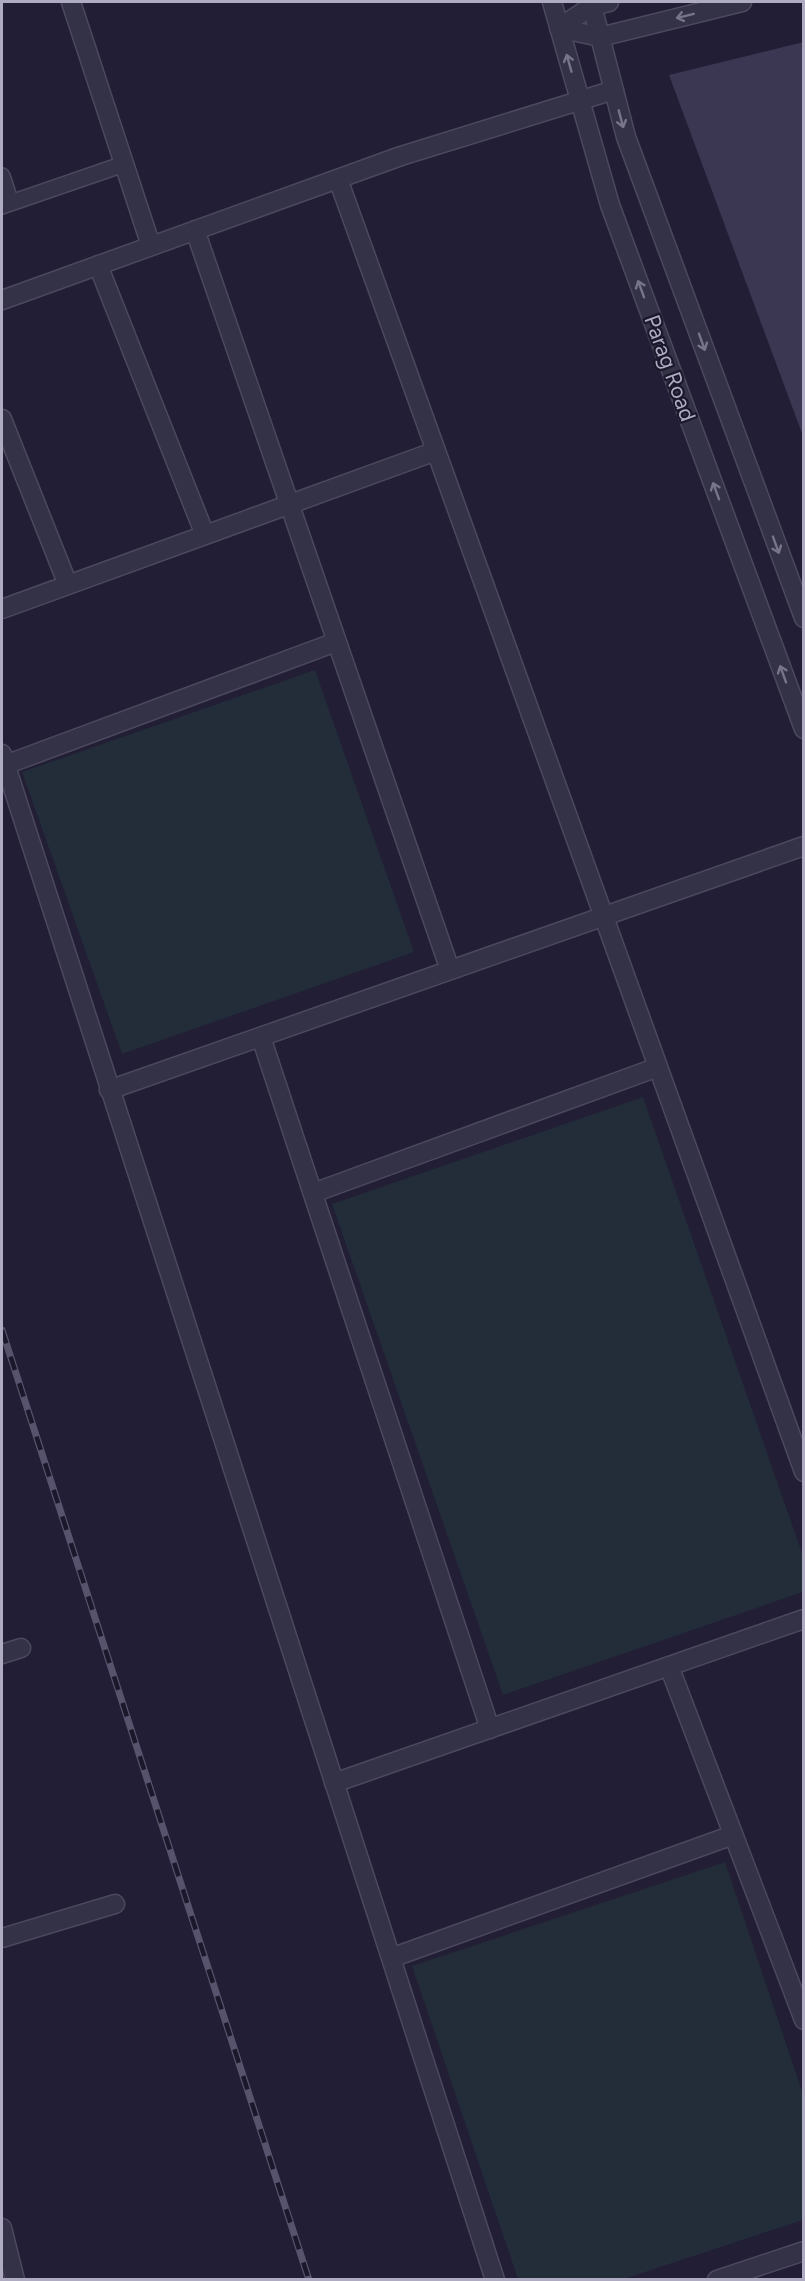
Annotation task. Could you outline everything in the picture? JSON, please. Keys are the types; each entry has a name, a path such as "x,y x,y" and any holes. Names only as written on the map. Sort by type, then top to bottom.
{"street":[{"path":"71,2 151,246"},
{"name":"Parag Road","path":"552,2 610,205 804,729"},
{"path":"559,28 600,37 742,2"},
{"path":"559,28 597,3"},
{"name":"Parag Road","path":"597,3 600,37 626,137 804,618"},
{"path":"2,300 401,156 614,90"},
{"path":"338,179 804,1472"},
{"path":"195,230 450,970"},
{"path":"98,265 205,535"},
{"path":"2,419 68,585"},
{"path":"2,609 436,452"},
{"path":"336,642 3,759 495,2280"},
{"path":"110,1090 804,846"},
{"path":"261,1037 490,1729"},
{"path":"313,1193 658,1067"},
{"path":"334,1783 804,1619"},
{"path":"2,1654 21,1648"},
{"path":"669,1666 804,2020"},
{"path":"391,1958 733,1835"},
{"path":"2,1938 115,1904"},
{"path":"2,2228 15,2280"},
{"path":"717,2280 804,2251"}],"lane":[{"path":"2,176 6,204 124,164"}],"shaded area":[{"path":"315,670 414,952 122,1054 22,772"},
{"path":"643,1097 803,1556 803,1592 503,1695 332,1204"},
{"path":"725,1862 803,2094 803,2220 624,2279 518,2279 412,1966"}],"building":[{"path":"804,42 804,436 803,436 669,75"}],"railway":[{"path":"2,1330 309,2280"}]}
